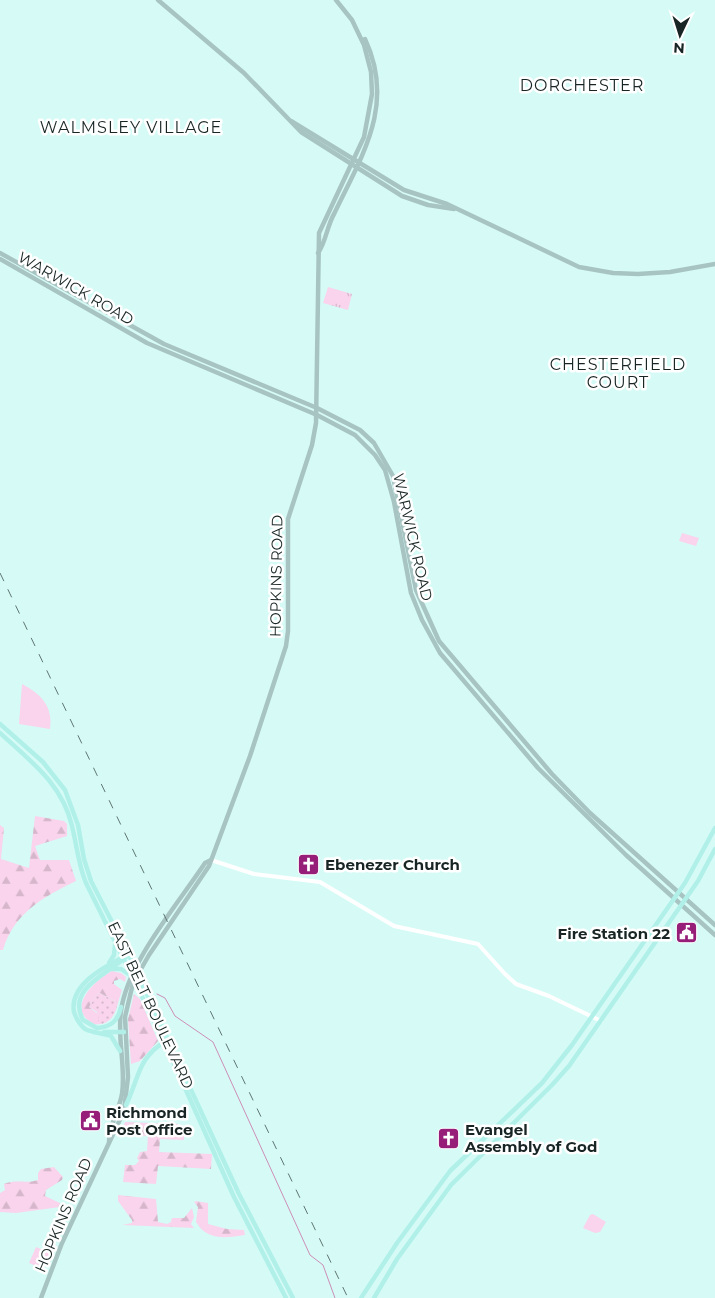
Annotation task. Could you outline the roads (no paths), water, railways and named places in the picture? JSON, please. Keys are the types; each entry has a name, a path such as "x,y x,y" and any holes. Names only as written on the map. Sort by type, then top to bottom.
{"main road":[{"path":"158,0 224,54 291,121 404,190 447,204 589,270 613,273 652,273 715,264"},
{"name":"HOPKINS ROAD","path":"318,253 354,166 354,159 369,121 372,94 371,72 360,35 336,0"},
{"name":"HOPKINS ROAD","path":"42,1298 62,1242 108,1142 109,1133 118,1110 122,1094 120,1051 122,1032 125,1012 136,975 210,866 224,832 286,646 288,630 288,519 312,445 317,415 319,233 324,220 354,166 359,162 374,123 378,101 377,78 371,54 363,34 340,0"},
{"path":"291,121 294,127 301,132 416,202 446,209 455,209"},
{"path":"324,220 329,223"},
{"name":"WARWICK ROAD","path":"0,252 164,344 317,408 360,430 374,443 393,476 416,590 435,634 447,653 552,774 590,813 715,925"},
{"name":"WARWICK ROAD","path":"0,259 148,343 317,415 355,435 385,470 394,502 411,593 422,620 440,653 538,768 618,848 715,936"},
{"name":"EAST BELT BOULEVARD","path":"0,724 43,762 65,790 78,825 88,873 129,954 234,1197 286,1298"},
{"name":"EAST BELT BOULEVARD","path":"0,733 45,773 62,800 72,825 83,875 123,959 167,1041 239,1194 293,1298"},
{"path":"361,1298 397,1243 450,1171 542,1082 592,1017 698,863 715,828"},
{"path":"374,1298 397,1259 450,1185 552,1086 601,1021 686,898 715,849"},
{"name":"HOPKINS ROAD","path":"108,1142 114,1136 126,1105 128,1077 121,1008 128,984 139,962 205,863 211,860"},
{"path":"115,942 114,955 82,995 79,1005 80,1015 87,1024 101,1028 116,1021 121,1008"},
{"path":"120,1051 111,1036 80,1025 75,1015 74,1007 76,996 84,984 129,954"},
{"path":"103,970 119,968 132,976"},
{"path":"96,1032 122,1032"},
{"path":"126,1105 143,1060 156,1047 167,1041"}],"street":[{"path":"211,860 254,874 320,882 394,926 478,944 516,984 601,1021"}],"waterway":[{"path":"157,994 165,998 175,1016 213,1042 310,1255 323,1265 335,1298"}],"railway":[{"path":"0,573 348,1298"}],"place":[{"name":"Ebenezer Church","path":"309,864"},
{"name":"Fire Station 22","path":"686,933"},
{"name":"Richmond Post Office","path":"90,1121"},
{"name":"Evangel Assembly of God","path":"449,1138"}],"district":[{"name":"DORCHESTER","path":"582,85"},
{"name":"WALMSLEY VILLAGE","path":"131,127"},
{"name":"CHESTERFIELD COURT","path":"618,373"}]}
